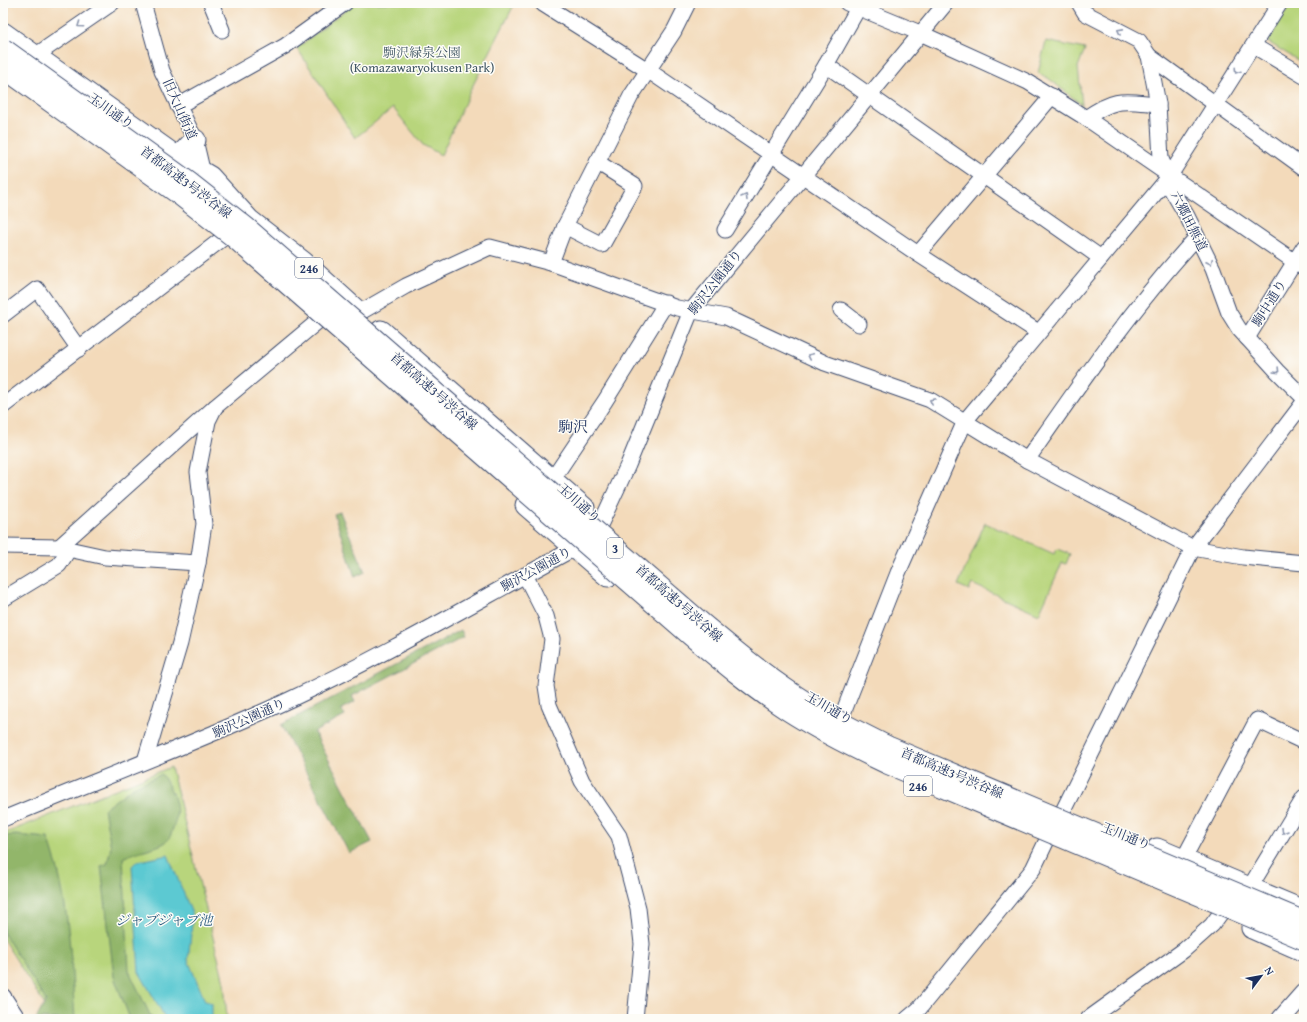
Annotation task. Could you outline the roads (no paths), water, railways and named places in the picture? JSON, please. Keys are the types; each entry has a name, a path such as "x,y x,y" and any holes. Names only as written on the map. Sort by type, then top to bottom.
{"highway":[{"name":"玉川通り","path":"3,33 178,158 210,177 249,220 303,262 359,313 552,480 715,628 788,684 842,716 903,746 1250,887 1304,911"},
{"name":"首都高速3号渋谷線","path":"3,49 188,182 245,227 702,624 763,674 794,695 823,713 888,747 1304,922"},
{"name":"首都高速3号渋谷線","path":"4,76 178,193 233,236 691,635 754,686 788,710 854,747 887,762 1304,939"},
{"name":"246","path":"4,76 226,236 317,322 431,419 575,548 719,670 774,712 843,752 954,802 1047,840 1304,951"},
{"path":"178,158 195,140"}],"main road":[{"path":"1282,1019 1304,993"}],"street":[{"path":"35,56 112,3"},
{"name":"旧大山街道","path":"143,3 162,71 195,140 202,172 226,236"},
{"path":"211,3 222,30"},
{"path":"178,106 285,46 345,3"},
{"path":"551,263 565,226 631,96 649,71 674,31 688,3"},
{"name":"駒沢公園通り","path":"3,819 224,729 291,699 381,653 575,548 601,523 628,464 691,311 868,94 946,3"},
{"name":"六郷田無道","path":"1079,3 1085,13 1139,41 1149,56 1158,104 1162,159 1169,177 1171,189 1198,237 1221,287 1229,313 1247,338 1304,398"},
{"path":"842,716 898,573 965,421 1169,177 1254,46 1280,3"},
{"path":"543,4 649,71 918,254 1038,332"},
{"path":"725,230 826,65 855,5 1021,78 1052,96 1299,265"},
{"path":"1254,46 1304,76"},
{"path":"1149,56 1304,168"},
{"path":"826,65 984,178 1101,258"},
{"path":"918,254 1052,96"},
{"path":"1086,118 1104,106 1119,101 1158,104"},
{"path":"565,226 602,245 635,186 597,162"},
{"path":"3,406 226,236"},
{"path":"1027,460 1092,368 1176,260 1198,237"},
{"path":"359,313 406,286 490,247 551,263 691,311 726,317 825,363 930,400 1027,460 1193,548 1242,557 1304,563"},
{"name":"駒中通り","path":"1247,338 1299,265 1304,247"},
{"path":"3,315 37,289 79,349"},
{"path":"552,480 605,401 666,303"},
{"path":"841,310 859,324"},
{"path":"3,599 59,565 64,548 215,407 317,322"},
{"path":"1063,811 1193,548 1304,402"},
{"path":"145,761 180,643 198,563 204,524 198,472 208,421 215,407"},
{"path":"3,546 64,548 104,556 198,563"},
{"path":"525,575 546,616 552,638 546,686 549,704 582,782 619,836 638,908 642,944 635,1019"},
{"path":"1183,860 1257,720 1304,742"},
{"path":"1250,887 1304,798"},
{"path":"907,1019 919,1009 1033,869 1047,840"},
{"path":"1088,1019 1184,950 1212,925 1220,914"},
{"path":"3,996 18,1019"}],"water":[{"name":"ジャブジャブ池","path":"168,855 193,916 188,960 205,1001 212,1003 212,1019 166,1019 139,972 132,866 136,862"}],"district":[{"name":"駒沢","path":"573,426"}],"park label":[{"name":"駒沢緑泉公園 (Komazawaryokusen Park)","path":"422,60"}]}
